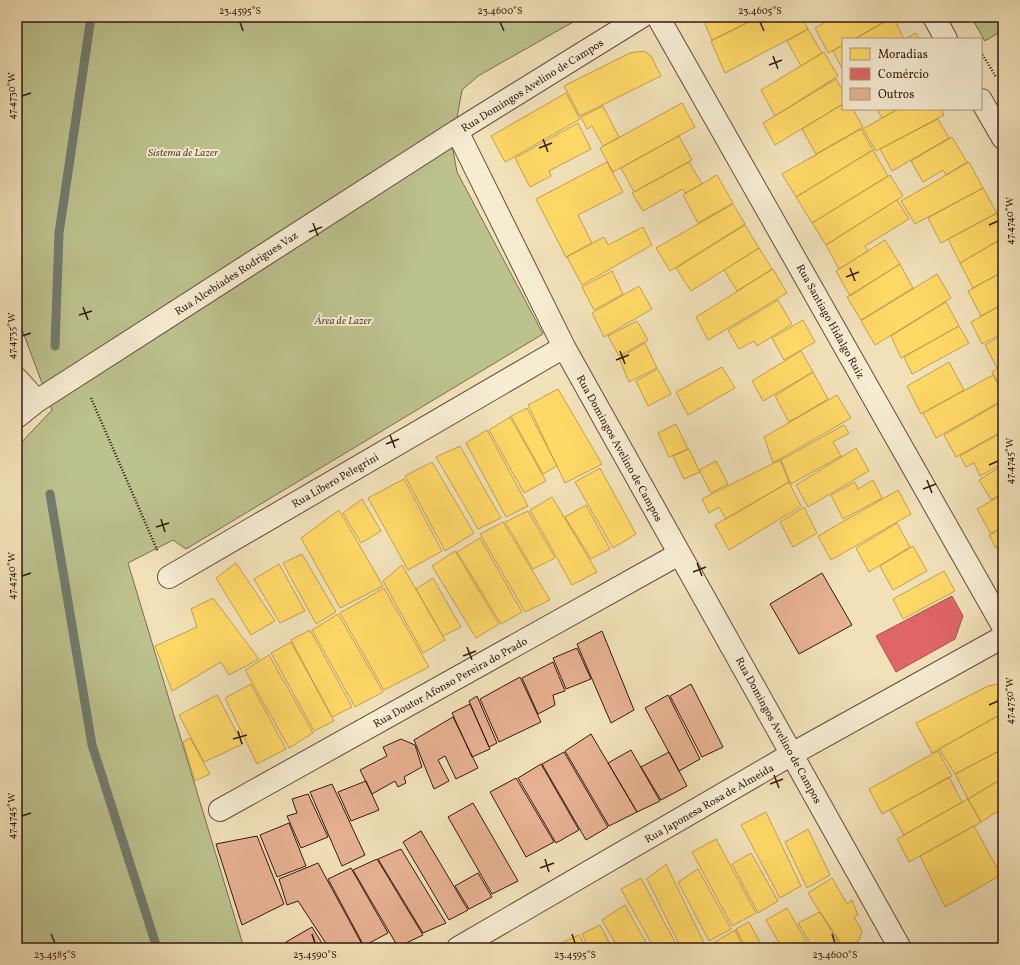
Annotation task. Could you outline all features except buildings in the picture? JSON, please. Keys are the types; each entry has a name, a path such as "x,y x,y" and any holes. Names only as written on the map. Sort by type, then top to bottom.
{"street":[{"name":"Rua Domingos Avelino de Campos","path":"642,17 457,131 564,347 900,948"},
{"name":"Rua Santiago Hidalgo Ruiz","path":"658,17 1003,626"},
{"path":"934,17 945,38"},
{"path":"982,102 1003,138"},
{"name":"Rua Alcebíades Rodrigues Vaz","path":"17,417 37,401 457,131"},
{"name":"Rua Líbero Pelegrini","path":"169,577 564,347"},
{"path":"17,379 37,401"},
{"name":"Rua Doutor Afonso Pereira do Prado","path":"220,810 679,554"},
{"name":"Rua Japonesa Rosa de Almeida","path":"458,948 792,754 1003,636"}],"path":[{"path":"982,54 999,83"},
{"path":"80,374 169,577"}],"green space":[{"path":"17,17 582,17 478,76 462,90 452,145 457,172 543,334 186,549 173,540 128,563 244,948 17,948 17,447 52,410 17,316"},
{"path":"971,17 1003,17 1003,30 985,41"}],"waterway":[{"path":"55,346 59,233 91,17"},
{"path":"50,494 92,745 157,948"}],"park label":[{"name":"Sistema de Lazer","path":"183,152"},
{"name":"Área de Lazer","path":"343,320"}]}
